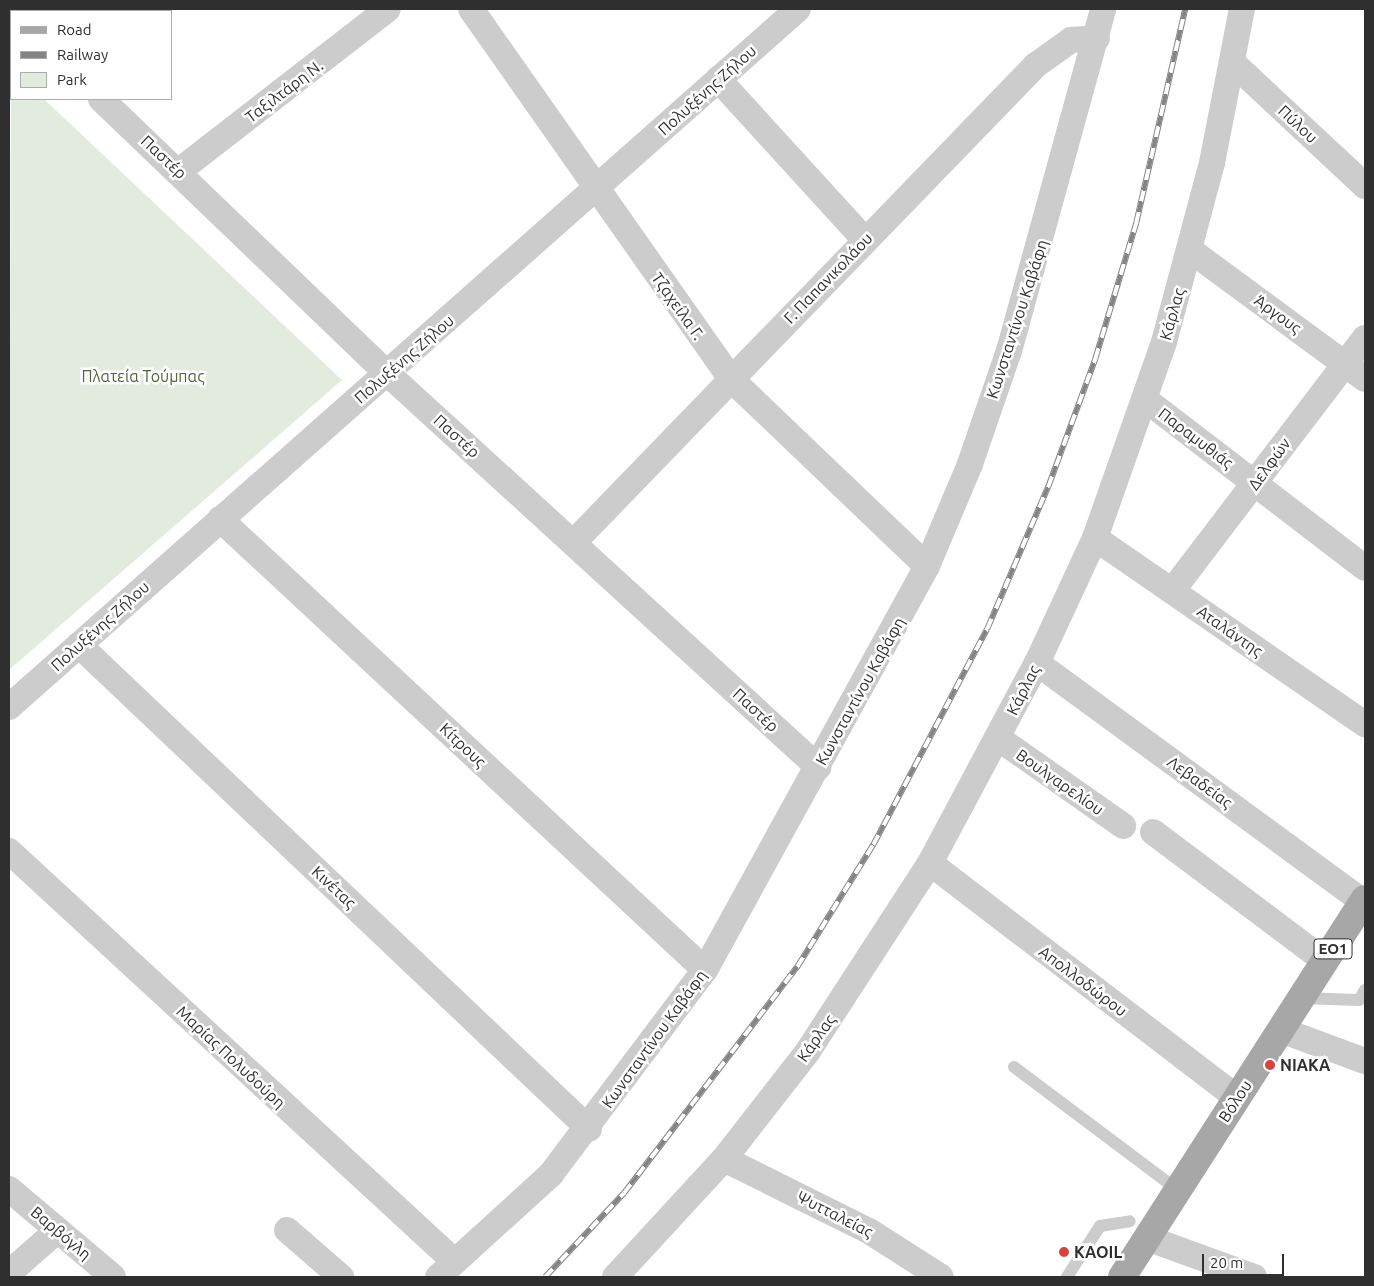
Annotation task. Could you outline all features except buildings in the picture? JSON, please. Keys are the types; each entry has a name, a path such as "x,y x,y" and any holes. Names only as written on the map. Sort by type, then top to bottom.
{"main road":[{"name":"Βόλου","path":"1122,1277 1139,1229 1178,1190 1364,901"}],"street":[{"name":"Ταξιλτάρη Ν.","path":"179,171 388,9"},
{"name":"Τζαχείλα Γ.","path":"472,9 730,379 927,566"},
{"name":"Πολυξένης Ζήλου","path":"9,707 220,519 597,190 718,79 798,9"},
{"name":"Κωνσταντίνου Καβάφη","path":"447,1270 544,1180 589,1129 705,970 927,566 967,472 1012,342 1097,38 1103,9"},
{"name":"Κάρλας","path":"628,1274 724,1158 808,1051 930,863 1037,663 1095,538 1146,400 1190,250 1242,9"},
{"name":"Γ. Παπανικολάου","path":"574,542 1036,65 1071,40 1097,38"},
{"name":"Πύλου","path":"1232,62 1365,186"},
{"path":"718,79 865,240"},
{"name":"Παστέρ","path":"103,100 388,374 818,767"},
{"name":"Άργους","path":"1190,250 1365,379"},
{"name":"Δελφών","path":"1172,590 1365,338"},
{"name":"Παραμυθιάς","path":"1146,400 1365,568"},
{"name":"Κίτρους","path":"220,519 705,970"},
{"name":"Αταλάντης","path":"1095,538 1365,724"},
{"name":"Κινέτας","path":"79,645 589,1129"},
{"name":"Λεβαδείας","path":"1037,663 1364,901"},
{"name":"Βουλγαρελίου","path":"998,738 1123,826"},
{"path":"1153,832 1325,961"},
{"name":"Μαρίας Πολυδούρη","path":"9,851 447,1270"},
{"name":"Απολλοδώρου","path":"930,863 1237,1098"},
{"path":"1281,1030 1365,1061"},
{"name":"Ψυτταλείας","path":"724,1158 869,1231 941,1277"},
{"name":"Βαρβόγλη","path":"9,1188 113,1277"},
{"path":"1139,1229 1254,1277"},
{"path":"9,1273 58,1230"},
{"path":"287,1230 341,1277"}],"lane":[{"path":"1301,998 1359,1000 1365,990"},
{"path":"1014,1067 1178,1190"},
{"path":"1067,1277 1100,1226 1139,1229"}],"green space":[{"name":"Πλατεία Τούμπας","path":"11,100 45,100 342,380 9,670"}],"railway":[{"path":"545,1277 624,1193 797,967 873,845 987,629 1048,487 1095,359 1136,223 1185,9"}],"place":[{"name":"ΝΙΑΚΑ","path":"1270,1065"},
{"name":"KAOIL","path":"1064,1252"}]}
